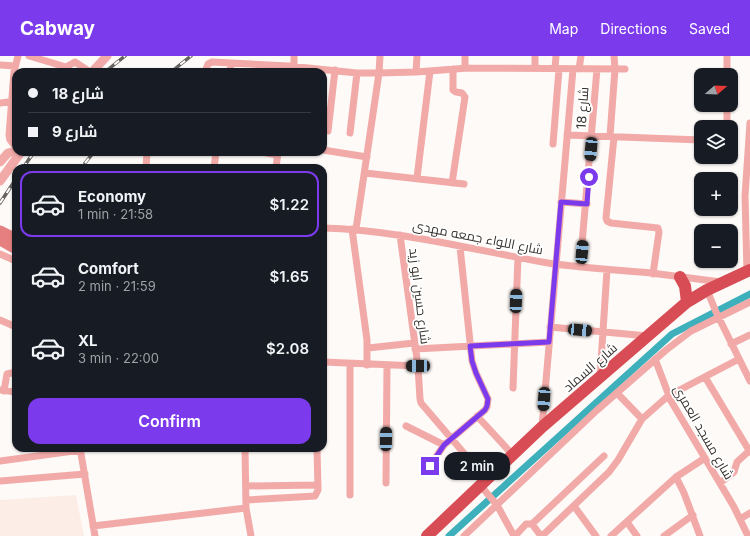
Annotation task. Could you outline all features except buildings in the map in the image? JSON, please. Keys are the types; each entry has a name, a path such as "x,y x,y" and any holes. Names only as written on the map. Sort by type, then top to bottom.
{"highway":[{"name":"شارع السماد","path":"427,536 484,486 542,427 687,302 708,294 723,283 749,271"},
{"path":"680,277 685,286 687,302"}],"main road":[{"path":"0,230 12,237"},
{"path":"0,240 12,247"}],"street":[{"path":"0,65 15,66 18,56"},
{"path":"30,56 66,67 74,59 85,68"},
{"path":"95,68 107,56"},
{"path":"206,68 208,64 212,62 254,64 290,68 294,56"},
{"path":"368,365 368,348 354,229 367,157 380,56"},
{"path":"416,72 417,56"},
{"path":"465,56 465,68"},
{"path":"535,56 535,68"},
{"path":"552,144 557,68 556,56"},
{"path":"542,427 567,135 576,69 581,56"},
{"path":"614,56 615,69 612,136 606,218 607,221 611,223 658,228 659,232 653,274"},
{"path":"727,56 727,68"},
{"path":"230,68 231,63"},
{"path":"253,68 254,64"},
{"path":"327,70 357,73 379,73 465,68 625,69"},
{"path":"452,69 453,90 464,94 465,99 452,183"},
{"name":"شارع 18","path":"580,267 587,204 597,69"},
{"path":"328,131 335,70"},
{"path":"417,178 430,71"},
{"path":"350,133 357,73"},
{"path":"0,103 12,101"},
{"path":"12,110 9,135 12,143"},
{"path":"749,271 747,196 750,123"},
{"path":"567,135 694,140"},
{"path":"327,151 367,157"},
{"path":"0,162 8,153 12,152"},
{"path":"0,181 12,164"},
{"path":"364,173 464,184"},
{"path":"561,202 587,204"},
{"name":"شارع اللواء جمعه مهدى","path":"327,228 354,229 400,235 555,264 723,283"},
{"name":"شارع حسين ابو زيد","path":"400,235 418,366 421,403 451,438 484,486 515,536"},
{"path":"430,466 444,445 485,410 488,399 472,361 460,247"},
{"path":"0,254 12,259"},
{"path":"513,388 518,257"},
{"path":"600,377 607,270"},
{"path":"708,294 750,381"},
{"path":"464,536 495,503 679,339 717,314 750,302"},
{"path":"0,320 12,325"},
{"path":"550,327 648,336"},
{"path":"732,344 750,335"},
{"path":"368,348 470,346 549,342"},
{"path":"532,524 541,536 574,506 609,472 618,460 642,419 668,396 739,359"},
{"name":"شارع مسجد العمرى","path":"655,360 668,396 720,483 748,536"},
{"path":"327,362 387,366 418,366"},
{"path":"350,364 350,495"},
{"path":"386,483 387,366"},
{"path":"12,373 7,374 2,391 12,392"},
{"path":"705,377 750,451 737,462 734,472 720,483"},
{"path":"617,393 642,419"},
{"path":"477,416 513,455"},
{"path":"406,426 444,445"},
{"path":"0,461 61,452"},
{"path":"81,452 95,536"},
{"path":"245,452 246,504 251,536"},
{"path":"93,526 246,504 315,496 317,494 318,485 318,452"},
{"path":"515,536 526,524 532,524 604,456"},
{"path":"611,536 676,477 704,458"},
{"path":"0,481 85,474"},
{"path":"676,477 693,515 700,536"},
{"path":"246,486 318,485"},
{"path":"574,506 596,536"},
{"path":"740,519 750,513"},
{"path":"666,536 693,515"},
{"path":"627,522 637,536"}],"shaded area":[{"path":"76,495 84,536 0,536 0,500"}],"waterway":[{"path":"449,536 672,334 750,294"}],"railway":[{"path":"110,68 125,56"},
{"path":"176,68 191,56"},
{"path":"26,164 31,156"},
{"path":"85,163 91,156"},
{"path":"0,203 12,185"}],"route":[{"path":"430,466 444,445 485,410 488,403 488,399 472,361 470,346 549,342 561,202 587,204 589,177"}]}
